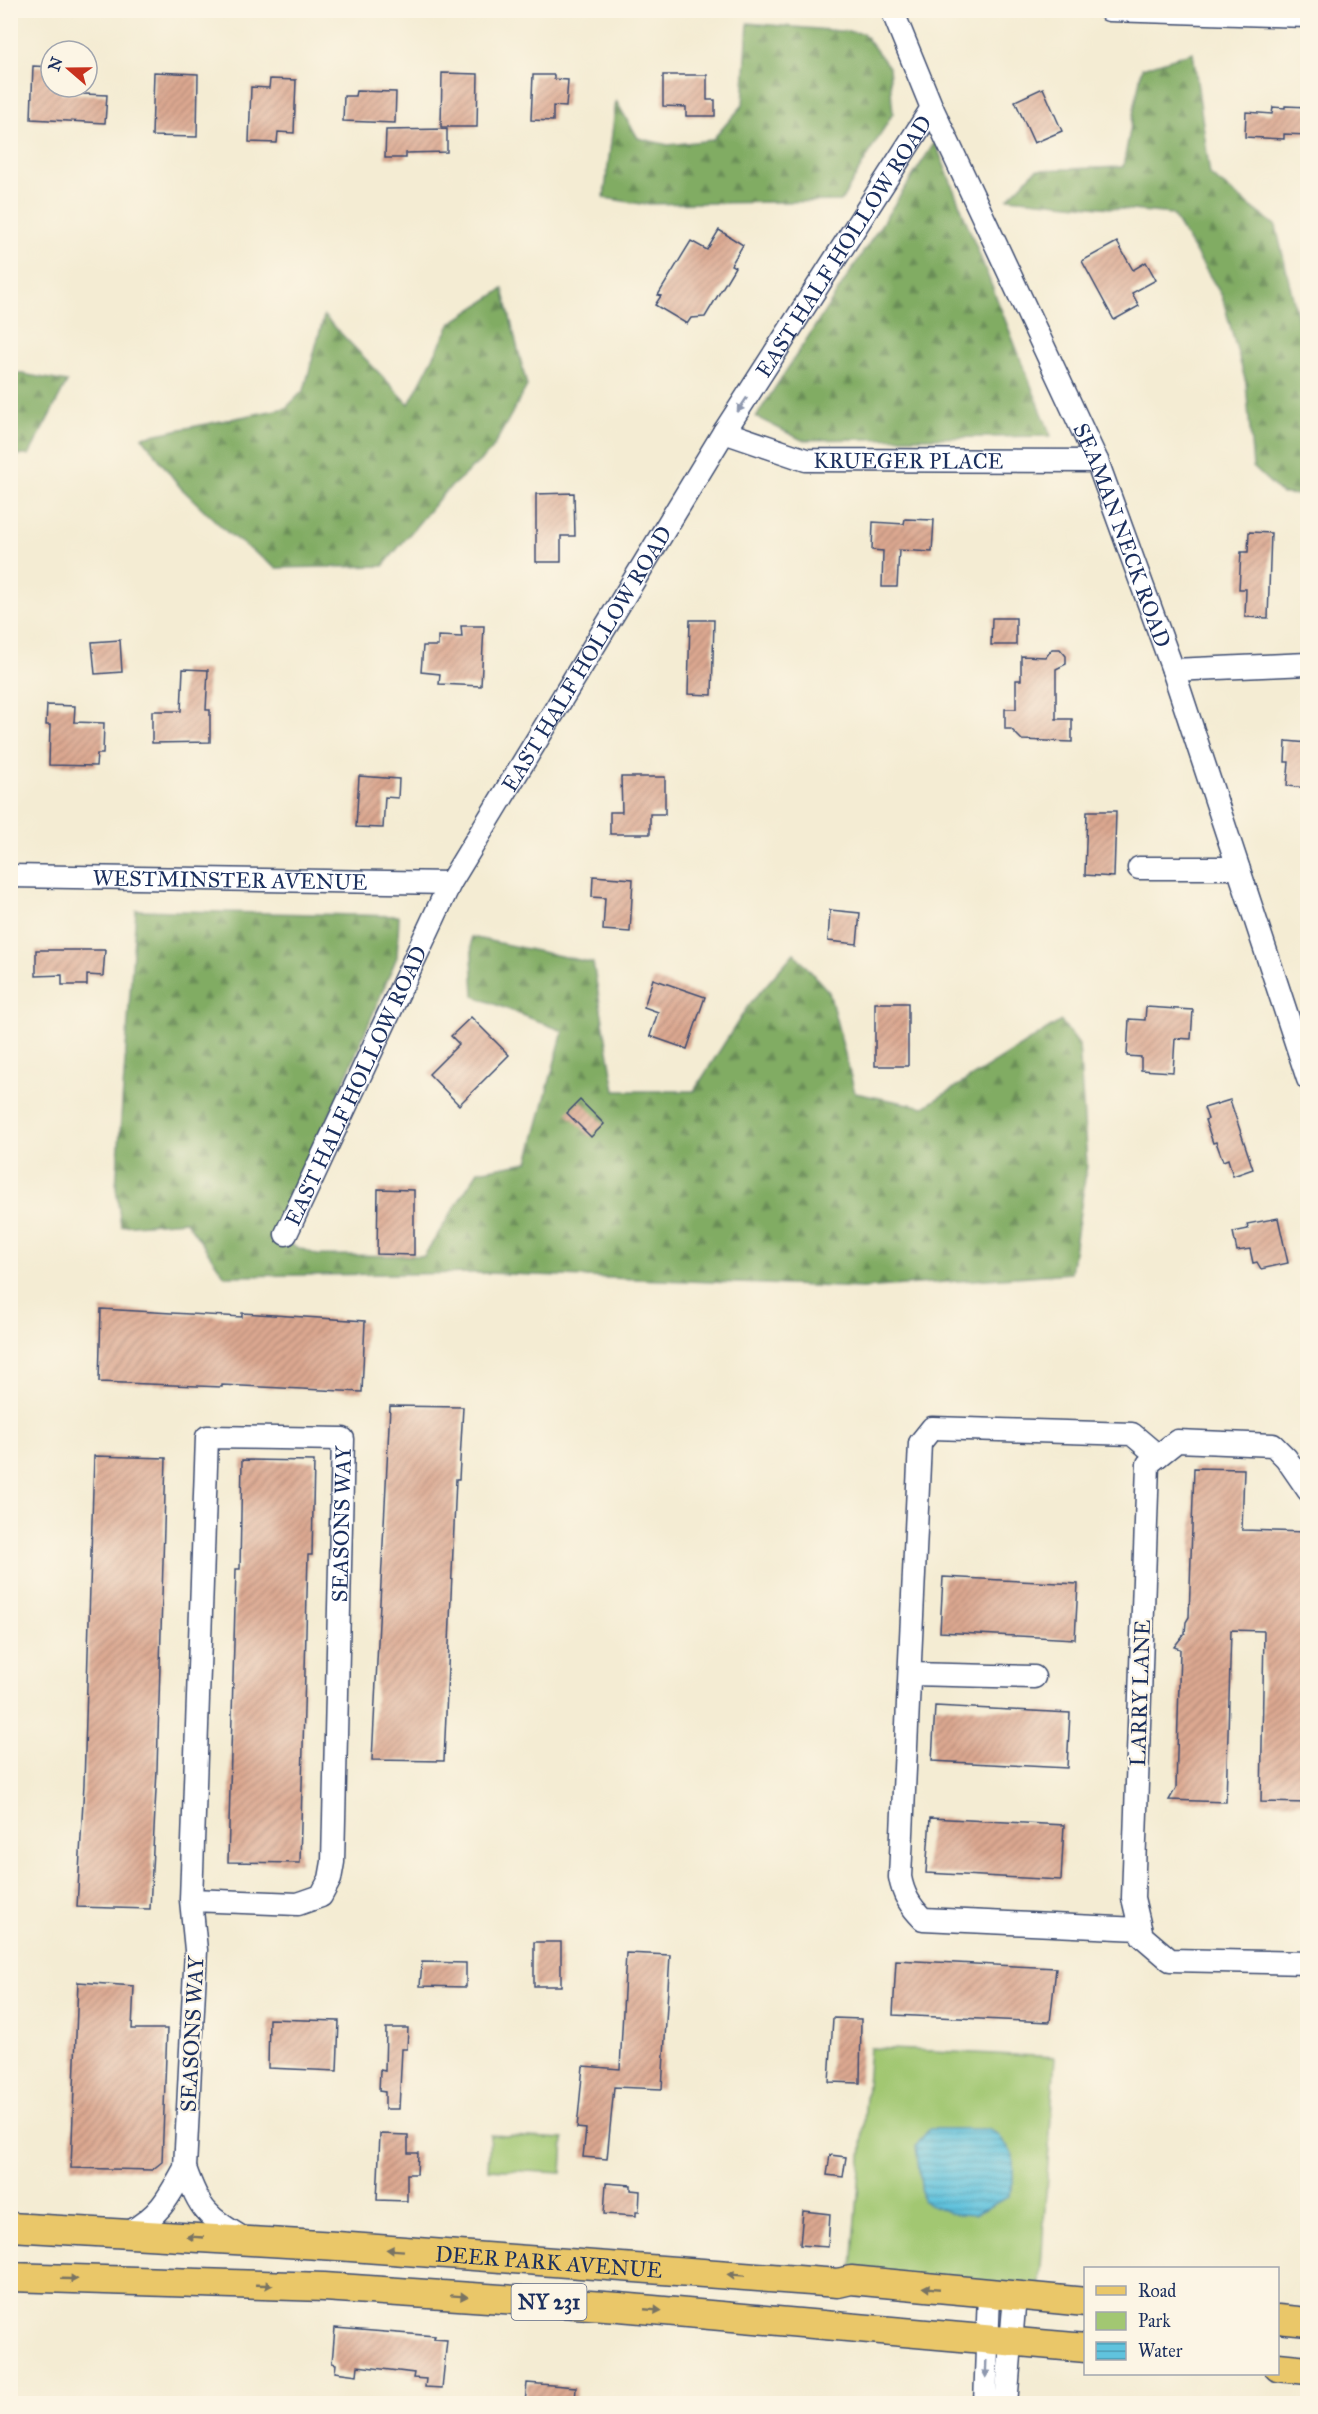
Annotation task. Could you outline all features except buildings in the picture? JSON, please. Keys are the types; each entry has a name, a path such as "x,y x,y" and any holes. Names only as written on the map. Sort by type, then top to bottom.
{"main road":[{"name":"DEER PARK AVENUE","path":"10,2227 248,2240 837,2283 851,2280 1084,2302"},
{"name":"DEER PARK AVENUE","path":"10,2277 324,2287 619,2307 1084,2348"},
{"path":"1279,2319 1308,2322"},
{"path":"1279,2367 1308,2370"}],"street":[{"name":"SEAMAN NECK ROAD","path":"892,10 933,108 1097,461 1173,670 1308,1079"},
{"path":"1109,10 1308,16"},
{"name":"EAST HALF HOLLOW ROAD","path":"286,1234 450,883 724,432 933,108"},
{"name":"KRUEGER PLACE","path":"724,432 806,460 1097,461"},
{"path":"1173,670 1308,664"},
{"path":"1139,868 1238,868"},
{"name":"WESTMINSTER AVENUE","path":"10,876 450,883"},
{"path":"1140,1929 923,1919 914,1910 902,1891 900,1877 920,1443 932,1428 1132,1434 1158,1456 1177,1441 1273,1445 1286,1458 1308,1490"},
{"name":"SEASONS WAY","path":"184,2168 196,1950 191,1900 207,1437 343,1439 333,1862 330,1879 321,1896 298,1905 191,1900"},
{"name":"LARRY LANE","path":"1158,1456 1148,1464 1133,1898 1142,1936 1170,1960 1308,1963"},
{"path":"910,1674 1034,1677"},
{"path":"128,2233 142,2225 162,2207 171,2196 184,2168"},
{"path":"184,2168 195,2199 207,2214 224,2227 248,2240"},
{"path":"985,2403 999,2340 1002,2294"},
{"path":"999,2340 1006,2403"}],"green space":[{"path":"748,23 863,33 889,67 893,113 841,201 641,204 604,198 616,101 638,138 668,145 712,140 743,105"},
{"path":"1193,52 1210,175 1276,226 1307,357 1307,495 1282,494 1253,467 1246,383 1222,296 1172,214 1008,198 1036,170 1123,167 1142,68"},
{"path":"935,142 1051,436 802,440 756,417"},
{"path":"503,289 527,386 491,451 443,494 383,566 276,568 229,534 180,487 142,437 286,408 304,390 324,316 409,404 451,323"},
{"path":"11,372 67,382 29,455 11,455"},
{"path":"136,910 399,916 397,957 277,1239 317,1255 424,1256 478,1171 528,1162 563,1031 474,996 471,937 593,963 615,1091 694,1091 748,1006 794,953 829,992 855,1093 924,1107 1061,1021 1079,1045 1087,1165 1071,1273 863,1288 487,1273 225,1276 186,1221 121,1226 116,1187"},
{"path":"870,2048 1055,2057 1039,2297 851,2280"},
{"path":"490,2135 564,2139 562,2173 488,2169"}],"water":[{"path":"929,2129 987,2129 998,2134 1013,2155 1013,2183 1008,2197 974,2215 950,2213 923,2201 916,2146"}]}
